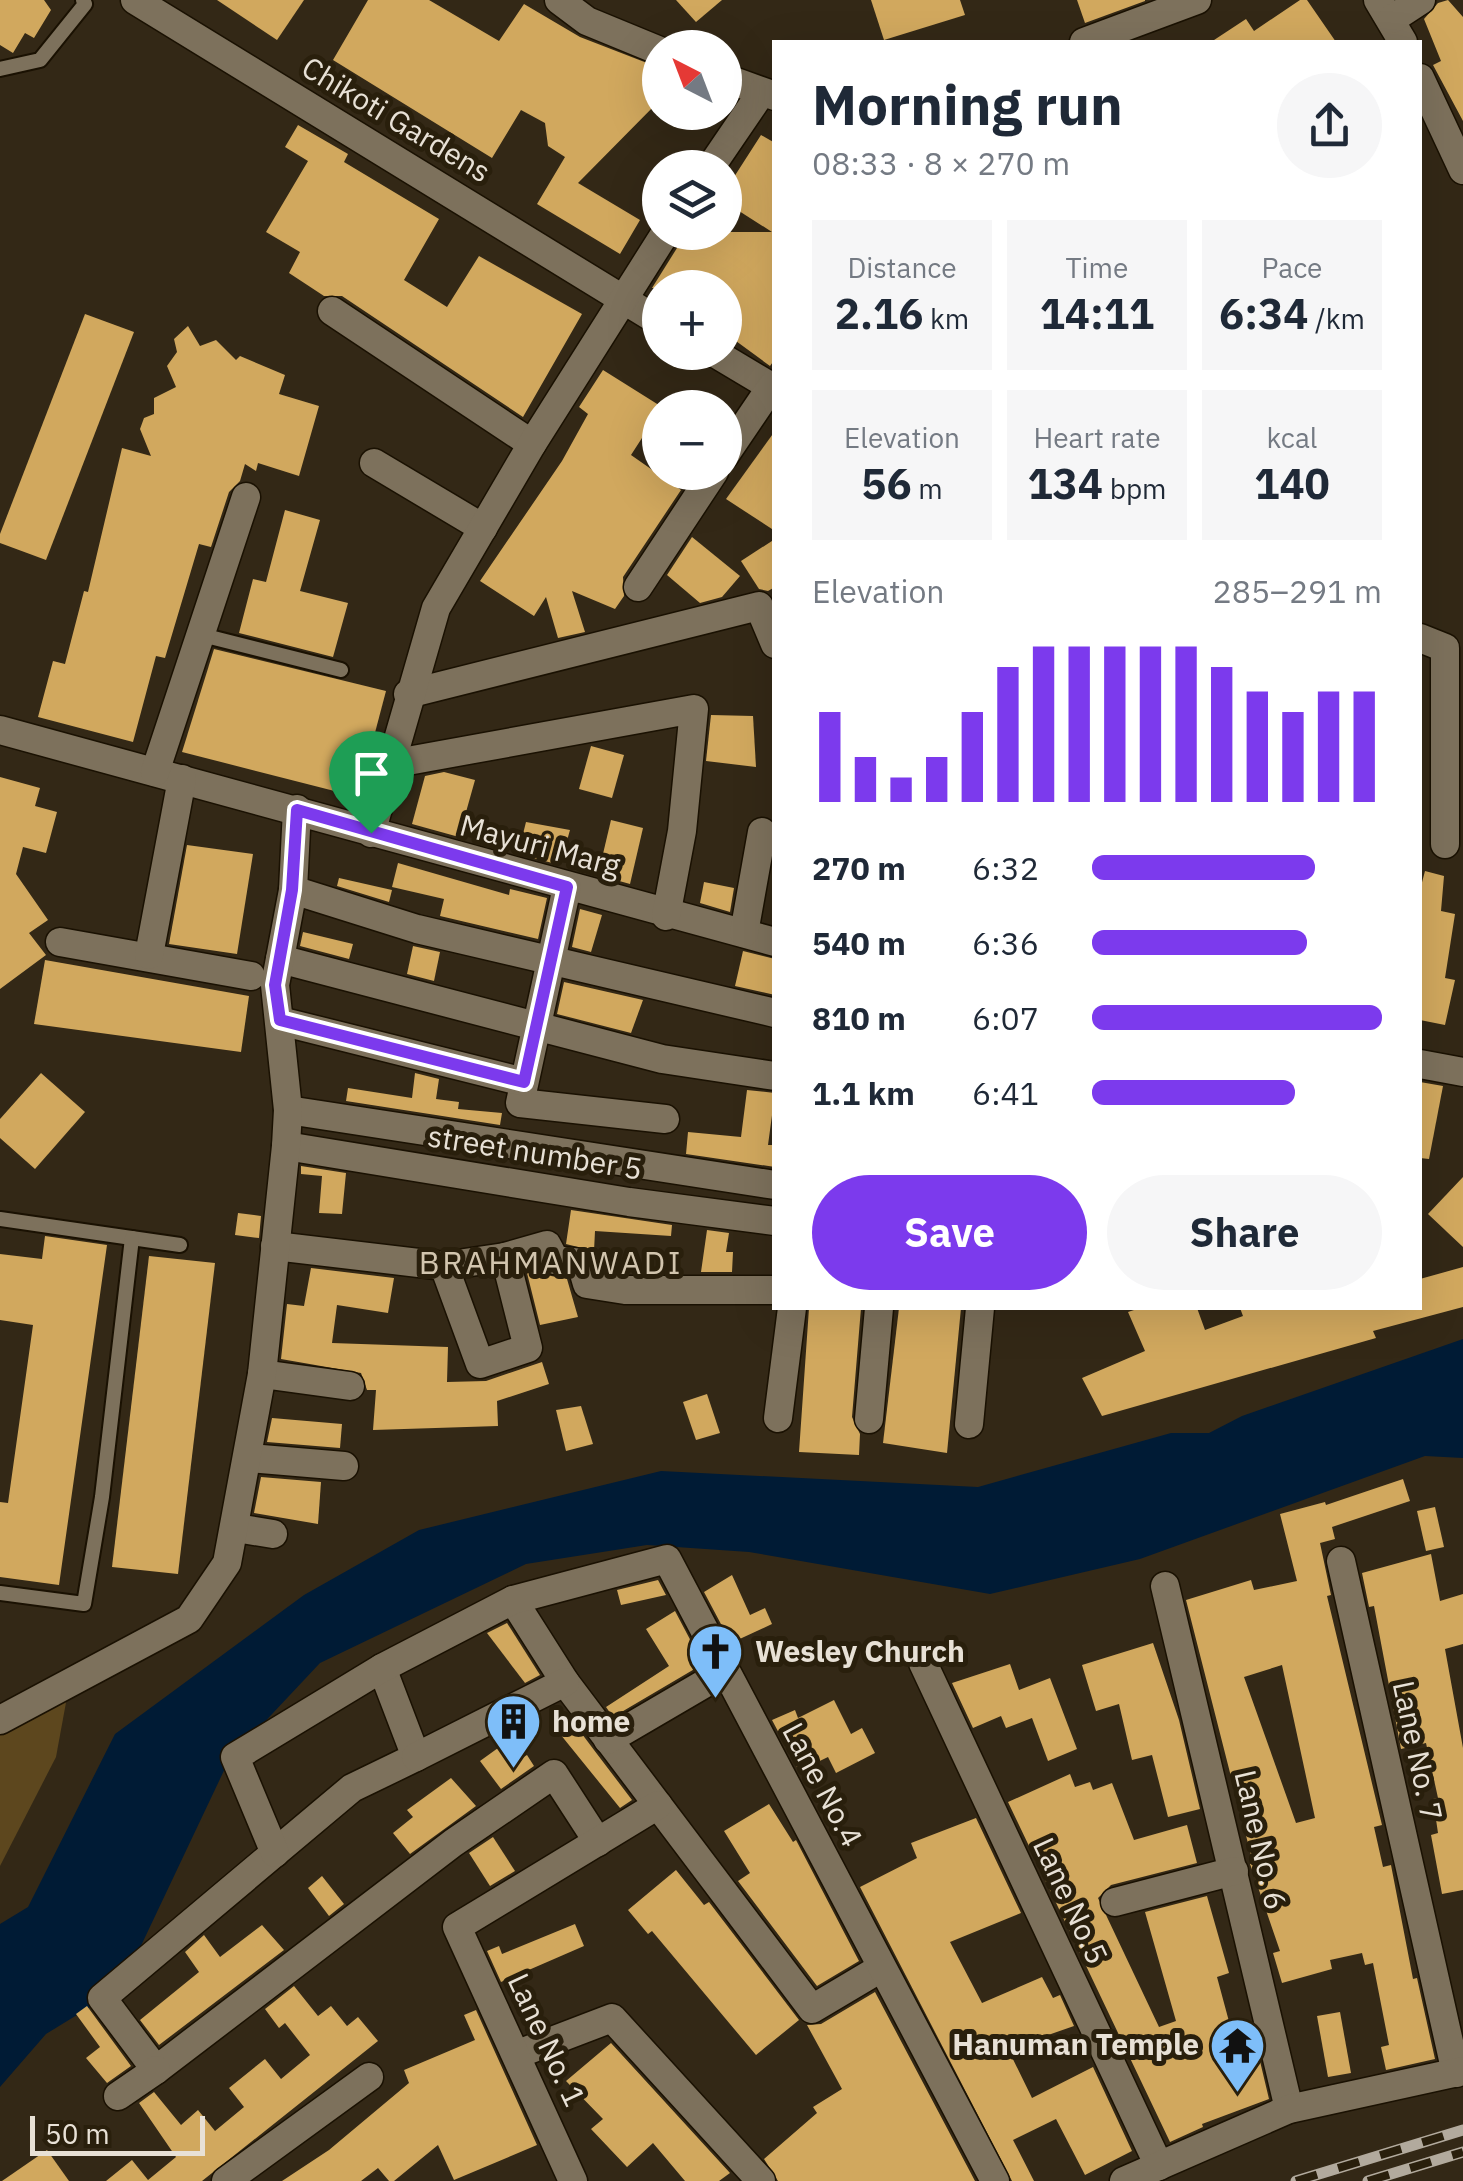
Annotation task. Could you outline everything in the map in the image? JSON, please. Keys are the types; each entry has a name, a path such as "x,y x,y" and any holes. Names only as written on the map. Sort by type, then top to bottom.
{"street":[{"name":"Chikoti Gardens","path":"135,0 642,311"},
{"path":"559,0 587,21 642,44"},
{"path":"1088,40 1156,7 1197,0"},
{"path":"1391,20 1421,0"},
{"path":"1422,82 1463,170"},
{"path":"724,150 768,94 742,84"},
{"path":"371,833 408,694 436,608 532,444 654,250"},
{"path":"332,311 532,444"},
{"path":"742,370 772,387"},
{"path":"742,432 772,389"},
{"path":"374,463 483,528"},
{"path":"638,587 702,490"},
{"path":"149,955 169,775 198,634 246,498"},
{"path":"408,694 759,606 772,637"},
{"path":"1443,644 1443,844"},
{"path":"391,764 694,709 682,830 666,916"},
{"name":"Mayuri Marg","path":"0,730 666,916 772,941"},
{"path":"0,1720 189,1619 227,1564 262,1374 286,1146 288,1110 275,985 292,890 297,810"},
{"path":"744,933 762,832"},
{"path":"567,887 520,1103 665,1120"},
{"path":"292,890 416,929 772,1013"},
{"path":"60,942 250,976"},
{"path":"280,959 662,1059 772,1076"},
{"path":"280,1020 524,1082"},
{"path":"1422,1064 1463,1072"},
{"path":"288,1110 772,1184"},
{"name":"street number 5","path":"286,1146 629,1202 772,1220"},
{"path":"274,1246 444,1266 505,1257 548,1245 555,1260 581,1263 587,1284 625,1290 772,1290"},
{"path":"444,1266 480,1364 528,1348 505,1257"},
{"path":"778,1418 792,1310"},
{"path":"870,1418 880,1310"},
{"path":"969,1424 980,1310"},
{"path":"262,1374 350,1386"},
{"path":"249,1458 344,1466"},
{"path":"236,1528 272,1534"},
{"name":"Lane No.4","path":"513,1600 667,1559 995,2181"},
{"name":"Lane No. 7","path":"1342,1561 1459,2072"},
{"name":"Lane No. 6","path":"1165,1586 1290,2109"},
{"path":"275,1853 235,1757 382,1668 513,1600 565,1682 812,2008 881,1968"},
{"name":"Lane No.5","path":"923,1663 1159,2166"},
{"path":"382,1668 416,1757"},
{"path":"608,1740 726,1672"},
{"path":"156,2070 102,1998 352,1788 565,1682"},
{"path":"118,2096 454,1843 554,1774 598,1842 658,1804"},
{"name":"Lane No. 1","path":"574,2181 457,1927 598,1842"},
{"path":"1115,1902 1234,1871"},
{"path":"518,2054 612,2018 761,2181"},
{"path":"1124,2181 1290,2109 1459,2072"},
{"path":"226,2181 369,2077"}],"lane":[{"path":"0,69 40,60 85,4 83,0"},
{"path":"198,634 341,670"},
{"path":"0,1219 180,1245"},
{"path":"0,1593 84,1604 102,1497 132,1238"}],"shaded area":[{"path":"67,1697 56,1757 0,1866 0,1731"}],"water":[{"path":"1463,1339 1463,1458 1425,1456 1140,1559 990,1594 749,1552 647,1545 526,1564 320,1663 229,1760 121,1988 46,2034 0,2087 0,1924 28,1907 115,1734 304,1595 419,1530 661,1471 978,1487 1171,1433 1209,1433 1242,1416"}],"building":[{"path":"0,0 44,0 51,10 34,38 25,33 13,53 0,45"},
{"path":"217,0 304,0 277,40"},
{"path":"368,0 429,0 499,41 524,4 580,37 642,61 642,118 578,183 640,220 620,254 537,204 565,157 548,146 545,123 521,110 492,158 333,60"},
{"path":"676,0 722,0 696,22"},
{"path":"871,0 960,0 965,15 884,40"},
{"path":"1077,0 1145,0 1145,1 1085,23"},
{"path":"1300,0 1307,0 1335,40 1214,40 1246,19 1254,31"},
{"path":"1448,0 1463,17 1463,121 1433,65 1441,61 1424,19 1438,3"},
{"path":"298,125 348,154 344,162 439,219 404,280 447,307 479,256 582,314 523,417 342,296 324,296 289,273 300,252 266,232 308,161 285,147"},
{"path":"761,135 772,141 772,232 742,213 742,165"},
{"path":"742,232 772,232 770,366 742,345 742,270 663,270 676,250 742,250"},
{"path":"85,314 134,332 46,560 0,543 0,534"},
{"path":"188,326 200,346 216,340 236,360 240,356 285,375 279,394 319,406 299,476 258,463 256,471 245,464 240,481 229,492 211,547 199,544 165,658 156,656 133,742 38,717 53,661 65,664 84,591 88,592 122,448 151,456 140,429 144,418 154,414 154,398 176,387 167,366 177,352 174,339"},
{"path":"603,370 642,394 642,438 631,455 642,463 642,490 681,490 623,577 624,596 615,609 572,591 585,632 558,638 546,597 534,616 480,581 562,461 588,414 579,407"},
{"path":"772,435 772,529 726,499 732,490 742,490 742,477"},
{"path":"285,510 320,520 300,591 348,603 333,657 239,633 253,579 266,582"},
{"path":"692,537 740,576 722,597 700,603 667,575"},
{"path":"772,541 772,589 759,589 741,561"},
{"path":"214,649 386,691 358,797 182,752"},
{"path":"711,715 753,716 756,767 706,761"},
{"path":"591,746 624,755 612,798 579,789"},
{"path":"444,772 475,780 459,837 412,824 425,776"},
{"path":"0,777 40,788 35,806 57,812 46,853 23,847 16,874 48,920 29,933 46,955 0,989"},
{"path":"611,820 643,828 630,884 598,875"},
{"path":"526,822 570,830 560,865 518,854"},
{"path":"187,845 253,854 237,954 169,944"},
{"path":"398,863 509,895 510,889 547,898 538,939 440,916 444,899 392,887"},
{"path":"1425,871 1444,876 1441,911 1455,914 1445,978 1455,980 1445,1025 1422,1020"},
{"path":"339,878 392,890 389,902 337,886"},
{"path":"704,882 734,888 730,912 700,903"},
{"path":"580,909 602,915 591,952 572,947"},
{"path":"303,932 353,944 349,959 300,946"},
{"path":"413,946 440,952 434,981 407,974"},
{"path":"743,951 772,958 772,994 735,986"},
{"path":"45,960 249,996 241,1052 34,1024"},
{"path":"564,982 643,1000 631,1033 557,1014"},
{"path":"41,1073 85,1112 35,1169 0,1138 0,1119"},
{"path":"415,1073 439,1079 436,1099 459,1102 458,1109 502,1113 500,1125 346,1101 348,1088 412,1098"},
{"path":"1422,1082 1443,1086 1429,1159 1422,1158"},
{"path":"747,1090 772,1093 768,1145 772,1145 772,1167 686,1154 688,1132 741,1137"},
{"path":"301,1166 346,1173 342,1214 319,1213 322,1176 301,1174"},
{"path":"1463,1177 1463,1247 1428,1214"},
{"path":"571,1210 672,1225 671,1236 595,1231 594,1251 566,1244"},
{"path":"238,1213 261,1216 259,1238 235,1235"},
{"path":"707,1230 729,1233 726,1252 733,1252 732,1272 701,1272"},
{"path":"45,1236 107,1245 59,1585 0,1577 0,1502 8,1503 33,1325 0,1320 0,1254 42,1259"},
{"path":"149,1256 215,1263 178,1574 112,1567"},
{"path":"538,1266 546,1275 567,1279 578,1317 540,1325 526,1269"},
{"path":"1463,1267 1463,1307 1373,1331 1376,1338 1102,1416 1082,1378 1145,1351 1128,1312 1134,1310 1198,1310 1205,1330 1243,1316 1241,1310 1422,1310 1422,1278"},
{"path":"311,1268 394,1278 388,1313 337,1305 332,1343 448,1347 447,1382 486,1381 542,1362 549,1384 497,1401 498,1426 373,1430 376,1390 367,1390 361,1373 281,1359 287,1304 304,1306"},
{"path":"809,1310 861,1310 852,1417 860,1434 859,1455 799,1452"},
{"path":"899,1310 961,1310 947,1453 883,1443"},
{"path":"707,1394 720,1433 696,1440 683,1402"},
{"path":"581,1406 593,1444 566,1451 556,1410"},
{"path":"272,1418 342,1424 340,1448 267,1442"},
{"path":"261,1477 321,1482 318,1524 254,1513"},
{"path":"1403,1479 1410,1501 1332,1527 1335,1539 1320,1543 1331,1595 1327,1596 1382,1825 1374,1827 1383,1867 1391,1865 1413,1979 1417,1978 1435,2059 1386,2070 1381,2047 1389,2045 1373,1963 1365,1965 1362,1953 1330,1960 1332,1969 1282,1983 1273,1953 1280,1951 1250,1864 1253,1863 1186,1600 1251,1580 1254,1590 1297,1581 1280,1514 1325,1502 1326,1505","holes":["1282,1665 1315,1818 1296,1823 1244,1677"]},
{"path":"1435,1507 1444,1547 1426,1551 1417,1511"},
{"path":"1431,1554 1440,1601 1463,1594 1463,1644 1445,1649 1463,1748 1463,1890 1442,1894 1431,1835 1438,1833 1433,1799 1438,1798 1426,1743 1401,1749 1374,1606 1369,1607 1362,1573"},
{"path":"732,1575 750,1615 765,1608 772,1624 731,1643 704,1592"},
{"path":"658,1580 666,1595 621,1605 617,1590"},
{"path":"675,1611 703,1664 613,1717 606,1707 669,1666 646,1629"},
{"path":"507,1623 540,1675 525,1683 487,1633"},
{"path":"1153,1643 1179,1720 1200,1809 1168,1817 1152,1755 1132,1760 1119,1704 1096,1711 1082,1665"},
{"path":"1010,1664 1019,1690 1050,1678 1077,1749 1048,1761 1032,1718 1006,1728 1001,1716 973,1728 952,1683"},
{"path":"834,1700 851,1734 862,1728 875,1753 836,1773 828,1757 799,1771 772,1720 795,1710 798,1718"},
{"path":"570,1718 632,1800 620,1808 556,1729"},
{"name":"home","path":"498,1748 512,1764 527,1755 534,1766 501,1789 480,1761"},
{"path":"1070,1774 1075,1787 1090,1782 1093,1790 1112,1783 1134,1840 1187,1825 1197,1863 1111,1885 1098,1898 1159,2027 1176,2021 1145,1912 1207,1896 1229,1973 1217,1977 1234,2040 1254,2036 1269,2099 1202,2124 1203,2127 1170,2142 1008,1802"},
{"path":"451,1778 476,1806 410,1854 393,1833 413,1817 407,1810"},
{"path":"769,1804 793,1842 796,1840 859,1961 817,1986 738,1881 750,1873 724,1831"},
{"path":"976,1818 1021,1913 950,1942 982,2003 1042,1977 1053,1998 1060,1995 1074,2026 1008,2049 1032,2098 1093,2067 1132,2151 1085,2175 1056,2119 1013,2140 1034,2181 1012,2181 860,1887 917,1858 911,1843"},
{"path":"493,1837 515,1871 490,1886 469,1853"},
{"path":"676,1870 704,1905 709,1902 799,2020 756,2055 652,1931 648,1934 628,1910"},
{"path":"322,1876 344,1904 329,1916 308,1888"},
{"path":"575,1924 584,1946 501,1982 487,1951 499,1946 502,1954"},
{"path":"262,1925 284,1950 159,2045 140,2020 199,1972 185,1952 204,1935 220,1957"},
{"path":"294,1986 318,2016 331,2006 347,2026 358,2017 378,2041 202,2181 106,2181 132,2160 148,2180 176,2157 139,2103 154,2092 181,2125 198,2110 215,2131 244,2107 229,2088 265,2059 281,2079 310,2055 285,2023 279,2028 265,2009"},
{"path":"875,1992 975,2181 778,2181 764,2159 817,2113 813,2107 842,2089 807,2025 821,2024"},
{"path":"87,2006 131,2066 107,2083 86,2058 100,2047 76,2014"},
{"path":"476,2010 537,2145 454,2180 438,2145 394,2181 389,2181 378,2168 361,2181 282,2181 329,2150 409,2083 404,2070 475,2040 464,2015"},
{"path":"1340,2012 1351,2073 1328,2077 1317,2016"},
{"path":"611,2043 730,2173 719,2181 685,2181 653,2143 627,2167 591,2129 603,2119 566,2081"},
{"path":"47,2150 69,2181 2,2181"}],"railway":[{"path":"1296,2181 1463,2130"},
{"path":"1368,2181 1463,2152"}],"place":[{"name":"Wesley Church","path":"716,1701"},
{"name":"home","path":"513,1771"},
{"name":"Hanuman Temple","path":"1238,2094"}],"district":[{"name":"BRAHMANWADI","path":"551,1263"}],"route":[{"path":"297,810 371,833 567,887 524,1082 280,1020 275,985 292,890 297,810"}]}
